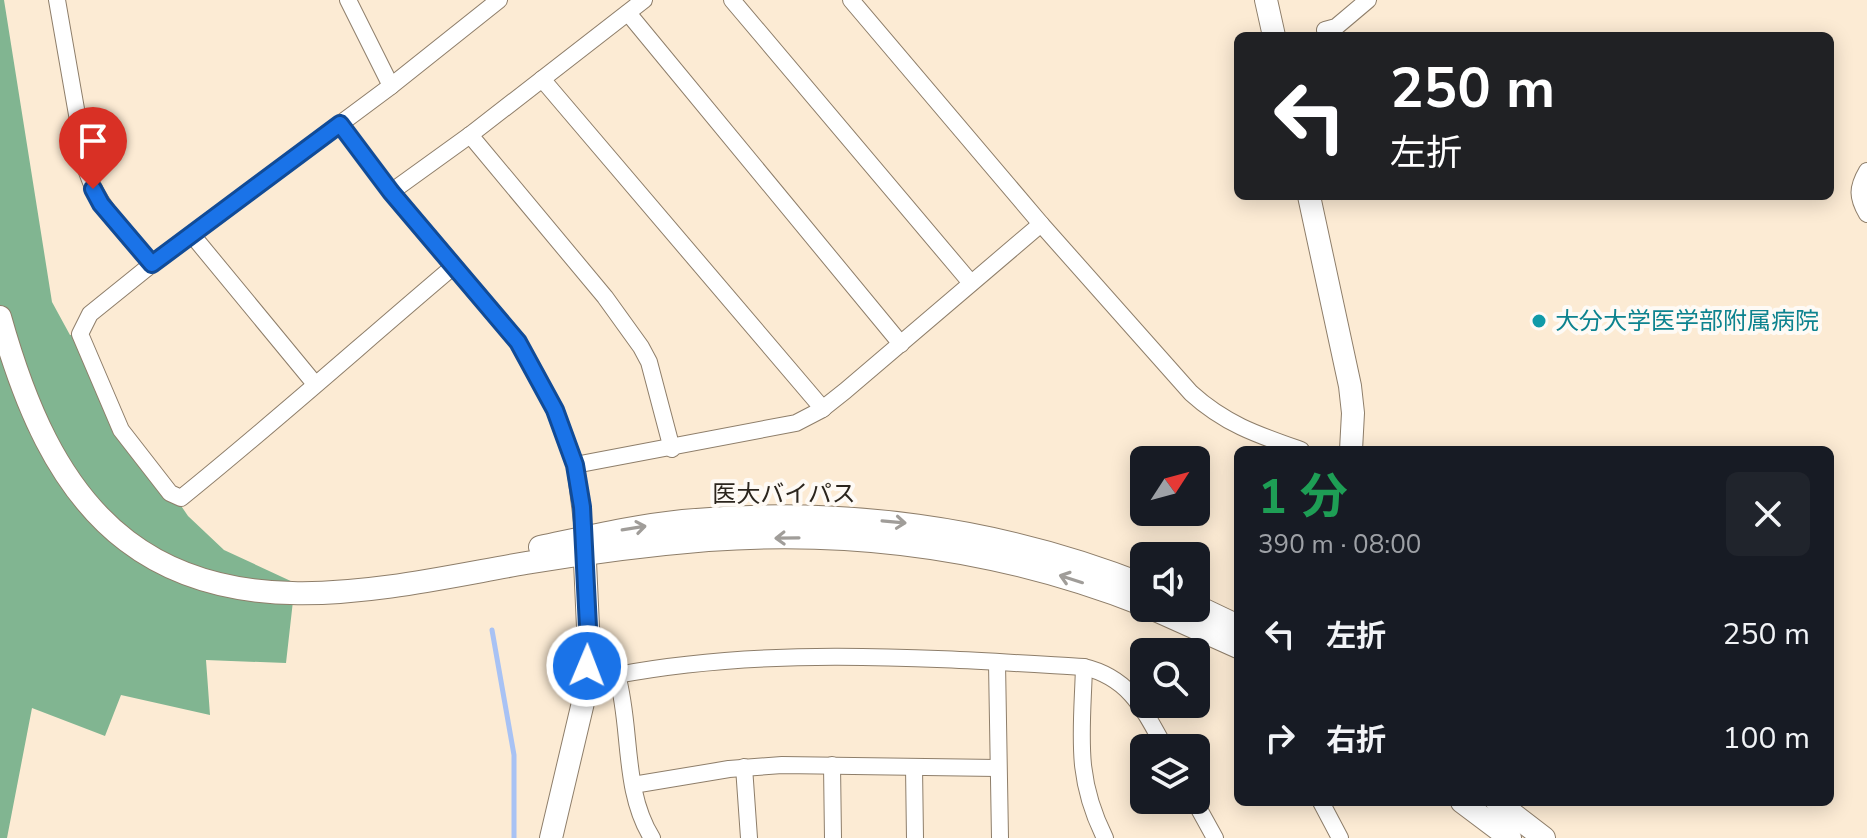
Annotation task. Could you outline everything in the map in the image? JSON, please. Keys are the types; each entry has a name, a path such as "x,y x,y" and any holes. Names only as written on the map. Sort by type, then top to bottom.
{"main road":[{"path":"1266,0 1273,32"},
{"path":"1310,200 1350,386 1353,413 1351,446"},
{"name":"医大バイパス","path":"0,317 21,386 46,442 100,517 144,553 206,580 284,593 341,592 423,580 510,553 584,546 798,537 892,541 1012,562 1130,600"},
{"name":"医大バイパス","path":"584,546 630,528 716,519 781,517 882,521 1006,541 1130,580"},
{"path":"551,838 585,694 588,627 584,546"},
{"path":"1210,613 1234,624"},
{"path":"1182,622 1234,645"},
{"path":"1467,806 1510,838"},
{"path":"1502,806 1544,838"}],"street":[{"path":"57,0 87,172 93,189 101,204 152,264"},
{"path":"348,0 391,86"},
{"path":"454,266 291,408 181,498 170,493 121,430 80,334 90,314 152,264 391,86 499,0"},
{"path":"391,192 644,0"},
{"path":"732,0 971,283"},
{"path":"851,0 1041,224 1203,404 1237,427 1290,446"},
{"path":"1325,30 1336,27 1368,0"},
{"path":"628,13 901,344"},
{"path":"542,79 823,409"},
{"path":"340,124 391,192 518,342 555,410 575,465 584,546"},
{"path":"470,135 605,297 641,347 649,362 672,449"},
{"path":"1867,171 1860,183 1858,198 1867,214"},
{"path":"575,465 796,423 823,409 1041,224"},
{"path":"193,236 315,384"},
{"path":"588,627 605,647 617,675 633,785 652,838"},
{"path":"617,675 673,664 725,659 823,658 1084,667 1104,672 1124,685 1157,734"},
{"path":"997,663 1000,838"},
{"path":"1084,667 1081,759 1095,818 1105,838"},
{"path":"832,765 833,838"},
{"path":"633,785 744,767 997,768"},
{"path":"744,767 749,838"},
{"path":"914,767 915,838"},
{"path":"1323,806 1340,838"},
{"path":"1202,814 1215,838"}],"green space":[{"path":"0,0 4,0 52,302 70,335 80,334 99,385 188,516 224,550 295,583 286,663 206,660 210,715 121,695 105,736 32,708 7,838 0,838"}],"waterway":[{"path":"492,630 514,755 514,838"}],"place":[{"name":"大分大学医学部附属病院","path":"1539,321"}],"route":[{"path":"93,189 101,204 152,264 340,124 391,192 518,342 555,410 575,465 582,507 587,666"}]}
